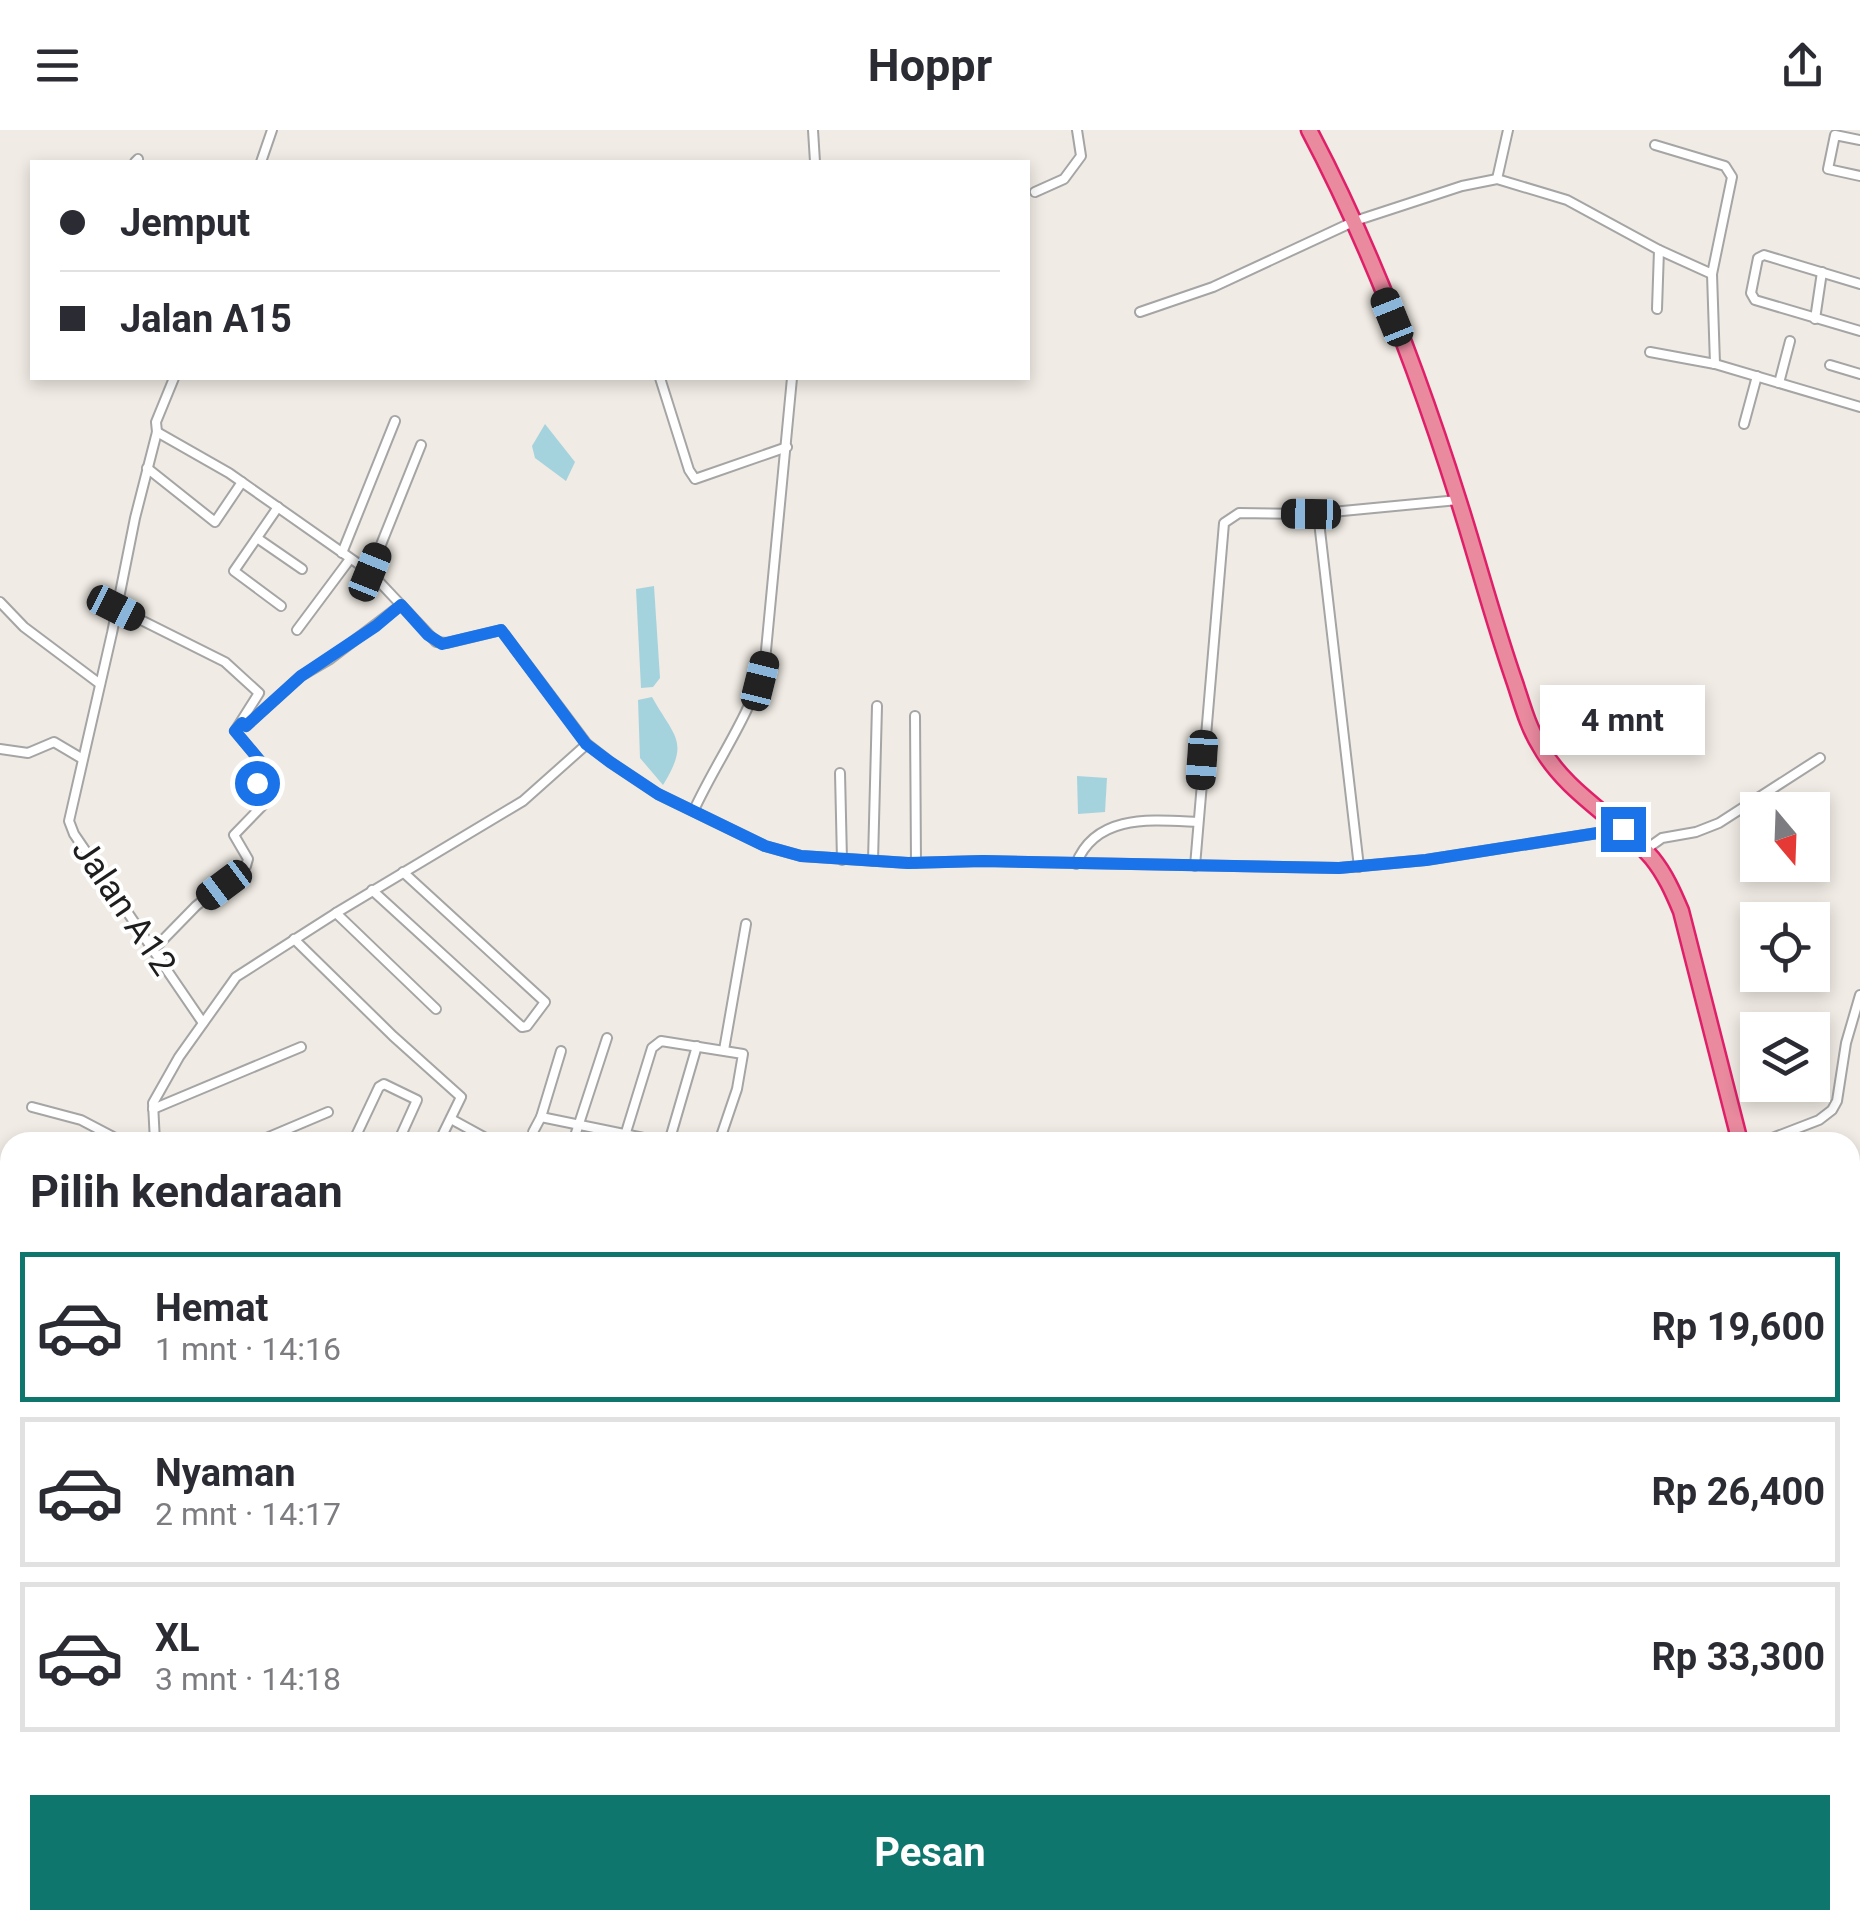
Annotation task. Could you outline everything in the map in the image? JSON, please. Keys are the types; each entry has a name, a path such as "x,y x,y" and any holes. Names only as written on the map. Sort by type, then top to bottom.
{"highway":[{"path":"1314,132 1355,221 1458,500 1498,635 1540,746 1581,795 1644,850 1670,886 1681,911 1737,1132"}],"street":[{"path":"262,160 272,130"},
{"path":"813,130 815,160"},
{"path":"1034,192 1070,174 1081,156 1077,130"},
{"path":"1497,179 1508,130"},
{"path":"1860,140 1835,136 1828,169 1860,176"},
{"path":"1656,145 1725,166 1734,183 1712,274 1715,364"},
{"path":"1140,312 1213,287 1355,221 1462,186 1497,179 1568,200 1712,274"},
{"path":"1657,309 1660,250"},
{"path":"1860,284 1764,255 1758,258 1751,293 1754,300 1860,332"},
{"path":"1814,319 1822,272"},
{"path":"1780,383 1790,340"},
{"path":"1650,352 1715,364 1860,407"},
{"path":"1830,365 1860,374"},
{"path":"1744,424 1757,376"},
{"name":"Jalan A12","path":"173,380 156,422 157,432 69,815 70,828 203,1022"},
{"path":"661,380 695,479 787,447"},
{"path":"694,810 754,699 765,661 792,380"},
{"path":"297,630 346,556 395,421"},
{"path":"157,432 242,482 370,572 428,635 442,644 501,630 586,744 658,794 765,846 801,856 916,863 1359,867 1623,829"},
{"path":"370,572 421,444"},
{"path":"147,468 215,522 242,482"},
{"path":"1195,866 1224,523 1239,513 1318,513 1458,500"},
{"path":"278,507 234,571 281,606"},
{"path":"1318,513 1359,867"},
{"path":"257,538 302,569"},
{"path":"0,602 24,627 100,684"},
{"path":"242,723 246,726 255,720 301,676 346,648 401,605"},
{"path":"116,608 225,662 259,693 236,733 261,762 257,783 266,802 234,835 248,859 246,866 188,914 153,950"},
{"path":"873,861 877,706"},
{"path":"915,716 916,863"},
{"path":"0,748 28,753 54,742 81,758"},
{"path":"154,1132 152,1110 180,1057 236,977 336,912 523,801 586,744"},
{"path":"1644,850 1665,837 1719,823 1820,758"},
{"path":"840,774 842,860"},
{"path":"1076,864 1086,845 1113,827 1146,820 1198,822"},
{"path":"372,890 522,1027 527,1026 545,1002 403,872"},
{"path":"336,912 436,1009"},
{"path":"724,1050 746,924"},
{"path":"294,939 461,1097 444,1132"},
{"path":"1788,1132 1819,1120 1837,1101 1846,1044 1860,995"},
{"path":"577,1132 607,1038"},
{"path":"627,1132 654,1044 662,1041 741,1052 745,1057 723,1132"},
{"path":"669,1132 697,1046"},
{"path":"152,1110 301,1047"},
{"path":"533,1132 560,1052"},
{"path":"358,1132 378,1088 384,1084 416,1100 402,1132"},
{"path":"32,1107 81,1120 103,1132"},
{"path":"280,1132 328,1112"},
{"path":"541,1117 601,1132"},
{"path":"450,1119 474,1132"}],"water":[{"path":"545,424 575,462 566,481 535,458 532,446"},
{"path":"654,586 660,678 653,687 641,688 636,589"},
{"path":"652,697 676,740 676,758 663,785 640,758 638,700"},
{"path":"1077,776 1107,778 1105,812 1078,814"}],"route":[{"path":"257,783 261,762 235,731 242,723 246,726 255,720 301,676 401,605 428,635 442,644 501,630 586,744 658,794 765,846 801,856 908,863 1339,868 1426,860 1623,829"}]}
